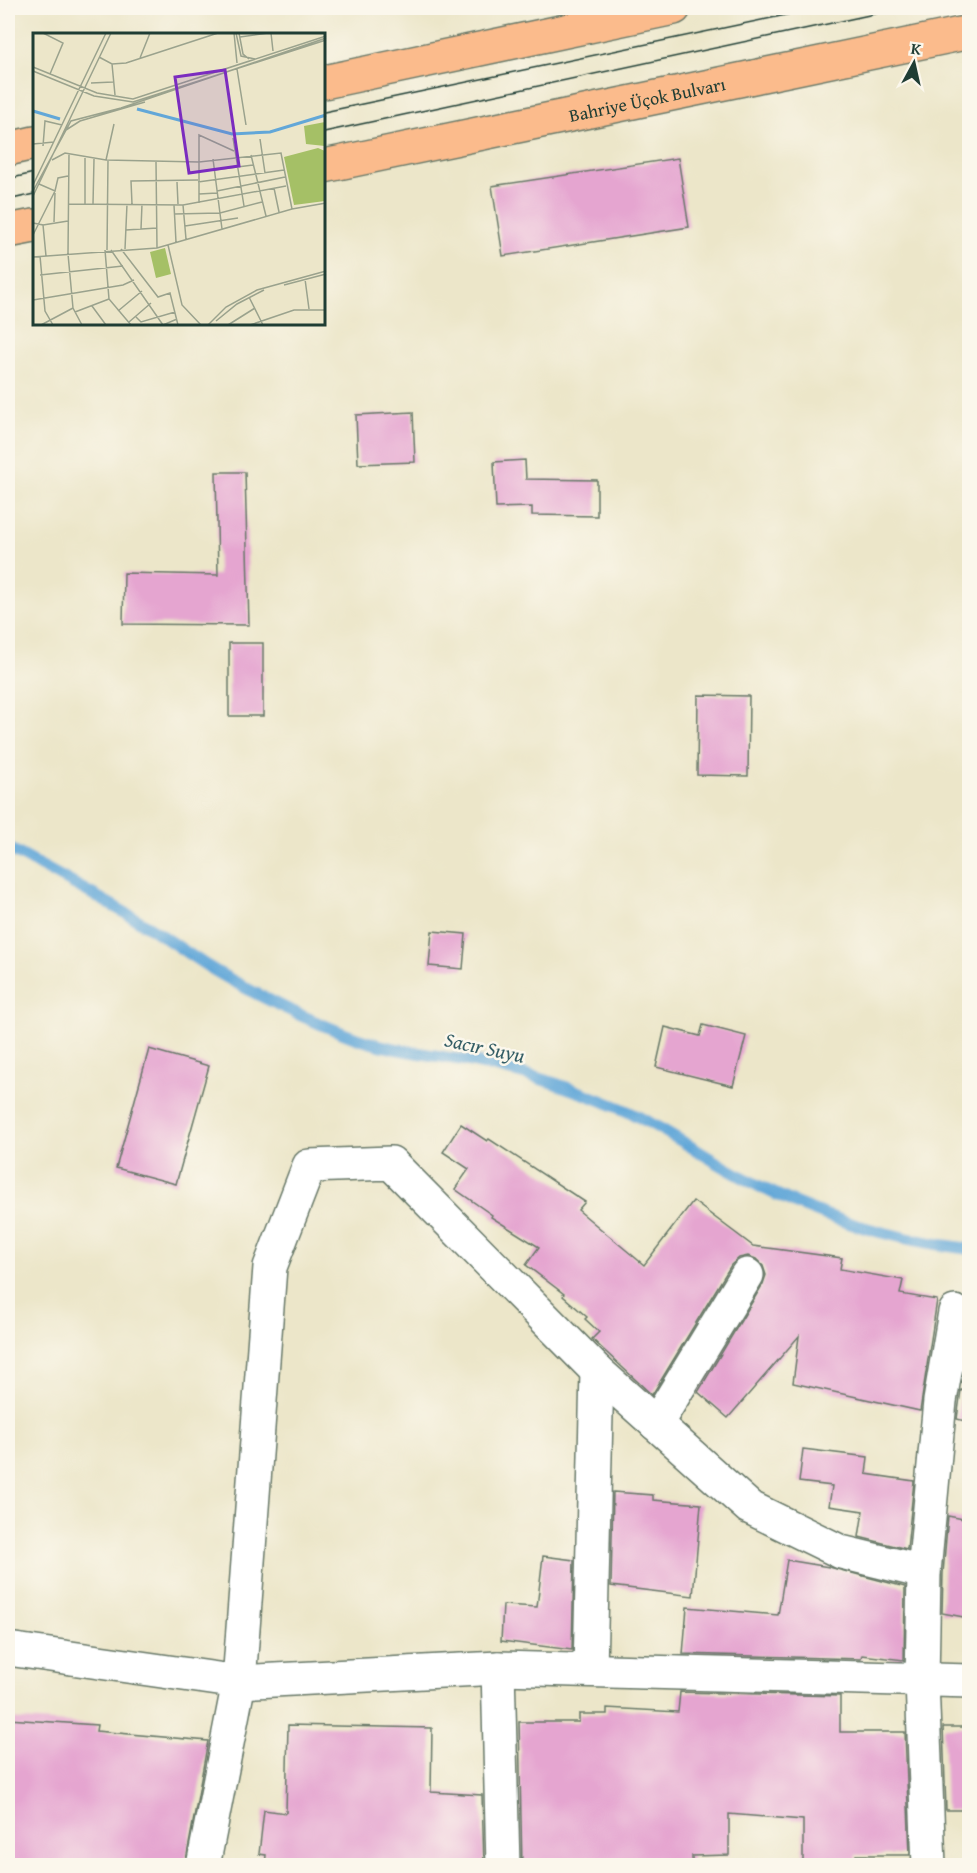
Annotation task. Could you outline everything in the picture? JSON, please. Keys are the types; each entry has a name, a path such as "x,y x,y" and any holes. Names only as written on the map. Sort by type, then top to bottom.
{"main road":[{"path":"326,82 674,8"},
{"name":"Bahriye Üçok Bulvarı","path":"326,166 969,32"},
{"path":"8,149 33,143"},
{"path":"8,231 33,226"}],"street":[{"path":"203,1866 239,1682 270,1267 309,1166 391,1163 597,1371 749,1507 841,1552 924,1572"},
{"path":"656,1424 747,1275"},
{"path":"928,1866 922,1681 924,1572 940,1401 955,1312"},
{"path":"590,1670 597,1371"},
{"path":"8,1649 239,1682 498,1668 969,1681"},
{"path":"498,1668 503,1866"}],"building":[{"path":"678,158 689,227 503,256 492,186"},
{"path":"413,412 415,462 358,464 356,415"},
{"path":"525,460 526,479 597,480 597,516 532,515 532,507 496,508 494,462"},
{"path":"216,472 245,472 249,625 123,624 124,573 218,575"},
{"path":"229,643 263,643 263,716 229,716"},
{"path":"698,695 749,696 748,776 697,775"},
{"path":"432,931 466,934 463,969 429,966"},
{"path":"703,1025 746,1036 733,1086 656,1067 665,1027 700,1036"},
{"path":"149,1049 209,1066 176,1184 116,1168"},
{"path":"461,1124 487,1141 489,1139 585,1202 578,1210 644,1265 693,1201 753,1246 842,1258 840,1269 903,1280 900,1294 937,1300 920,1411 793,1383 799,1336 728,1418 698,1392 763,1284 766,1275 763,1266 756,1259 748,1256 739,1258 731,1265 652,1395 592,1339 599,1332 585,1319 587,1317 563,1296 564,1294 526,1265 539,1247 491,1217 492,1215 455,1189 469,1169 443,1152"},
{"path":"961,1390 969,1391 969,1422 957,1419"},
{"path":"803,1449 868,1457 866,1474 914,1481 907,1549 859,1537 863,1511 829,1506 832,1486 799,1482"},
{"path":"613,1492 653,1495 653,1500 701,1504 693,1596 611,1586"},
{"path":"948,1516 969,1520 969,1618 942,1613"},
{"path":"543,1556 574,1560 572,1650 501,1641 503,1605 537,1607"},
{"path":"787,1560 829,1567 905,1587 904,1660 862,1655 861,1659 683,1654 687,1607 778,1615"},
{"path":"680,1692 840,1696 840,1732 905,1732 910,1855 856,1855 855,1866 803,1866 803,1820 729,1814 729,1855 692,1856 692,1866 522,1866 519,1722 579,1722 579,1714 607,1714 607,1708 678,1712"},
{"path":"8,1719 97,1725 96,1731 208,1741 185,1866 8,1866"},
{"path":"288,1725 432,1728 431,1792 482,1795 484,1866 265,1866 266,1855 259,1854 264,1810 286,1813"},
{"path":"943,1727 969,1727 969,1810 946,1810"}],"waterway":[{"name":"Sacır Suyu","path":"8,848 129,915 240,985 330,1028 375,1044 469,1061 527,1075 602,1100 635,1115 762,1188 790,1201 848,1223 909,1239 970,1249"}],"tram line":[{"path":"326,112 819,8"},
{"path":"326,132 902,8"},
{"path":"8,179 33,173"},
{"path":"8,200 33,194"}]}
